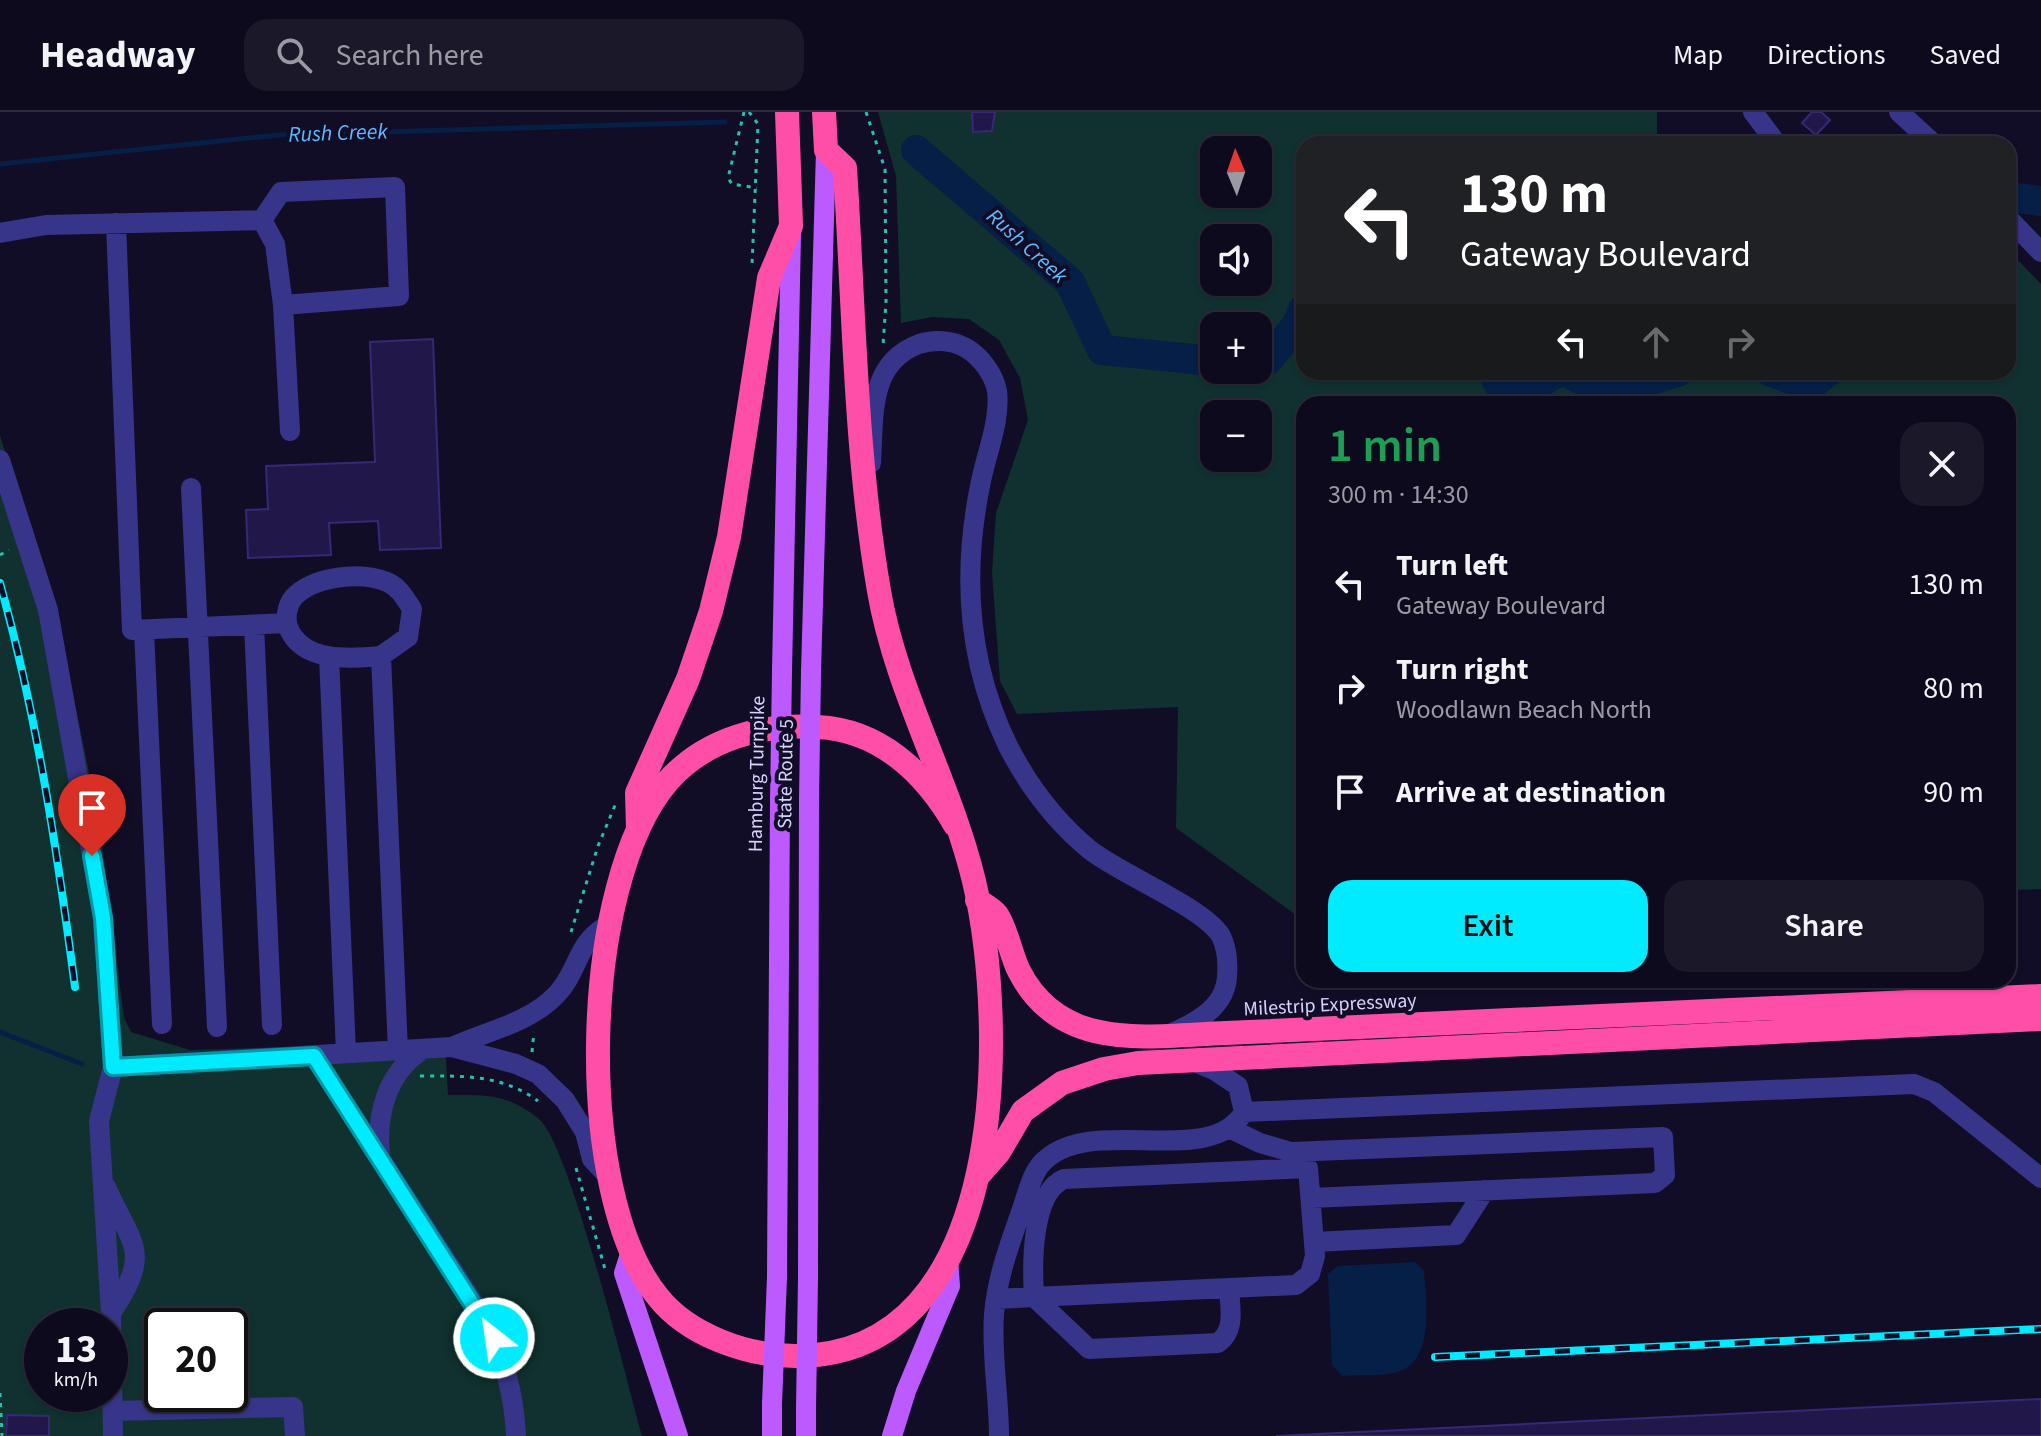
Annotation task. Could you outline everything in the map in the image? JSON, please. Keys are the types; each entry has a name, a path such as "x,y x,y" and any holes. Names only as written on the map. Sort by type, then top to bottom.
{"highway":[{"name":"Hamburg Turnpike","path":"787,112 791,226"},
{"name":"State Route 5","path":"824,112 826,150"},
{"path":"826,150 845,168 868,502 884,619 955,825 977,900 985,947 992,1042 990,1085 976,1179 948,1258 930,1290 910,1313 887,1330 830,1353 793,1356 742,1348 687,1323 653,1293 631,1251 610,1178 599,1049 606,926 638,830 666,783 713,747 749,733 797,725 829,727 881,745 911,766 935,790 955,825"},
{"path":"638,830 637,793 688,679 711,611 739,482 769,278 791,226"},
{"name":"Milestrip Expressway","path":"977,900 997,914 1019,972 1051,1014 1074,1027 1101,1033 1166,1035 2041,996"},
{"path":"976,1179 999,1152 1023,1111 1062,1083 1104,1069 1187,1060 2041,1019"}],"main road":[{"name":"State Route 5","path":"806,1436 809,800 826,150"},
{"name":"Hamburg Turnpike","path":"772,1436 777,1277 780,800 791,226"},
{"path":"631,1251 624,1273 678,1436"},
{"path":"892,1436 906,1391 950,1286 948,1258"}],"street":[{"path":"1753,112 1771,136"},
{"path":"1899,112 1925,136"},
{"path":"262,220 281,192 395,187 399,296 283,305"},
{"path":"0,233 46,225 262,220"},
{"path":"262,220 275,244 283,305 290,431"},
{"path":"116,223 132,630 287,623"},
{"path":"2016,226 2034,245"},
{"path":"868,502 875,398 885,369 903,350 925,342 948,341 966,348 981,360 997,389 997,406 972,528 970,585 976,652 997,721 1024,775 1066,827 1120,872 1209,921 1221,936 1226,952 1227,983 1210,1012 1192,1025 1166,1035"},
{"path":"0,460 48,610 103,918 113,1067 99,1121 105,1183 105,1259 110,1308"},
{"path":"191,488 217,1027"},
{"path":"334,578 386,581 400,591 412,609 412,623 408,637 381,656 329,656 315,653 294,640 287,623 288,608 294,597 311,586 334,578"},
{"path":"254,625 272,1025"},
{"path":"144,630 162,1024"},
{"path":"329,656 346,1053"},
{"path":"381,656 398,1051"},
{"path":"113,1067 452,1047 508,1026 549,1001 571,977 588,938 606,926"},
{"path":"452,1047 516,1064 538,1074 565,1100 585,1132 592,1159 610,1178"},
{"path":"380,1158 378,1132 385,1100 405,1061 422,1050"},
{"path":"314,1056 494,1338 511,1389 516,1436"},
{"path":"1187,1060 1233,1081 1244,1101 1238,1120"},
{"path":"999,1436 994,1315 1011,1239 1041,1164 1071,1147 1092,1142 1208,1137 1238,1120 1914,1084 1934,1092 2041,1178"},
{"path":"997,1299 1296,1285 1310,1274 1314,1242 1308,1168 1260,1143 1238,1120"},
{"path":"1229,1288 1231,1328 1227,1337 1218,1343 1089,1349 1034,1297 1032,1255 1042,1208 1053,1183 1064,1179 1292,1160 1663,1137 1665,1175 1655,1183 1311,1198"},
{"path":"105,1183 131,1232 136,1263 130,1285 114,1308"},
{"path":"1314,1242 1456,1235 1485,1190"},
{"path":"128,1411 293,1407 295,1436"},
{"path":"113,1412 113,1436"}],"path":[{"path":"747,112 728,178 732,184 757,188"},
{"path":"747,112 758,124 751,277"},
{"path":"866,112 885,169 886,302 882,357"},
{"path":"568,942 598,846 618,797"},
{"path":"532,1058 534,1028"},
{"path":"420,1076 478,1075 519,1088 540,1103"},
{"path":"572,1154 608,1279"},
{"path":"0,1393 2,1436"}],"green space":[{"path":"878,112 1657,112 1657,136 1296,136 1296,380 2016,380 2016,258 2041,284 2041,889 2016,890 2016,396 1296,396 1296,915 1176,828 1178,707 1017,714 1000,681 992,573 996,513 1028,420 1020,378 999,340 969,319 932,317 901,323 896,176"},
{"path":"0,435 63,646 99,821 124,1018 131,1032 190,1050 445,1042 448,1095 495,1097 516,1104 539,1119 552,1138 581,1217 642,1436 0,1436"}],"water":[{"path":"1415,1262 1424,1271 1426,1297 1426,1328 1418,1356 1410,1366 1398,1372 1342,1376 1332,1365 1328,1274 1338,1266"}],"building":[{"path":"972,112 995,112 992,131 973,132"},
{"path":"1812,112 1821,112 1830,120 1816,135 1802,123"},
{"path":"433,339 441,548 380,550 378,521 329,523 331,555 248,558 246,510 268,509 266,466 375,462 370,342"},
{"path":"2041,1399 2041,1436 1276,1436"},
{"path":"7,1415 49,1416 49,1436 6,1436"}],"waterway":[{"name":"Rush Creek","path":"0,164 278,135 725,122"},
{"name":"Rush Creek","path":"916,150 1070,282 1102,350 1200,360"},
{"name":"Rush Creek","path":"2016,198 2041,201"},
{"name":"Rush Creek","path":"1272,355 1296,326"},
{"name":"Rush Creek","path":"1497,380 1521,394 1545,380"},
{"name":"Rush Creek","path":"1582,380 1608,392 1650,380"},
{"name":"Rush Creek","path":"1793,380 1810,386 1818,380"},
{"path":"0,1032 82,1064"}],"railway":[{"path":"0,583 25,683 45,784 75,987"},
{"path":"1435,1357 2041,1329"}],"route":[{"path":"92,856 103,918 113,1067 314,1056 494,1338"}]}
